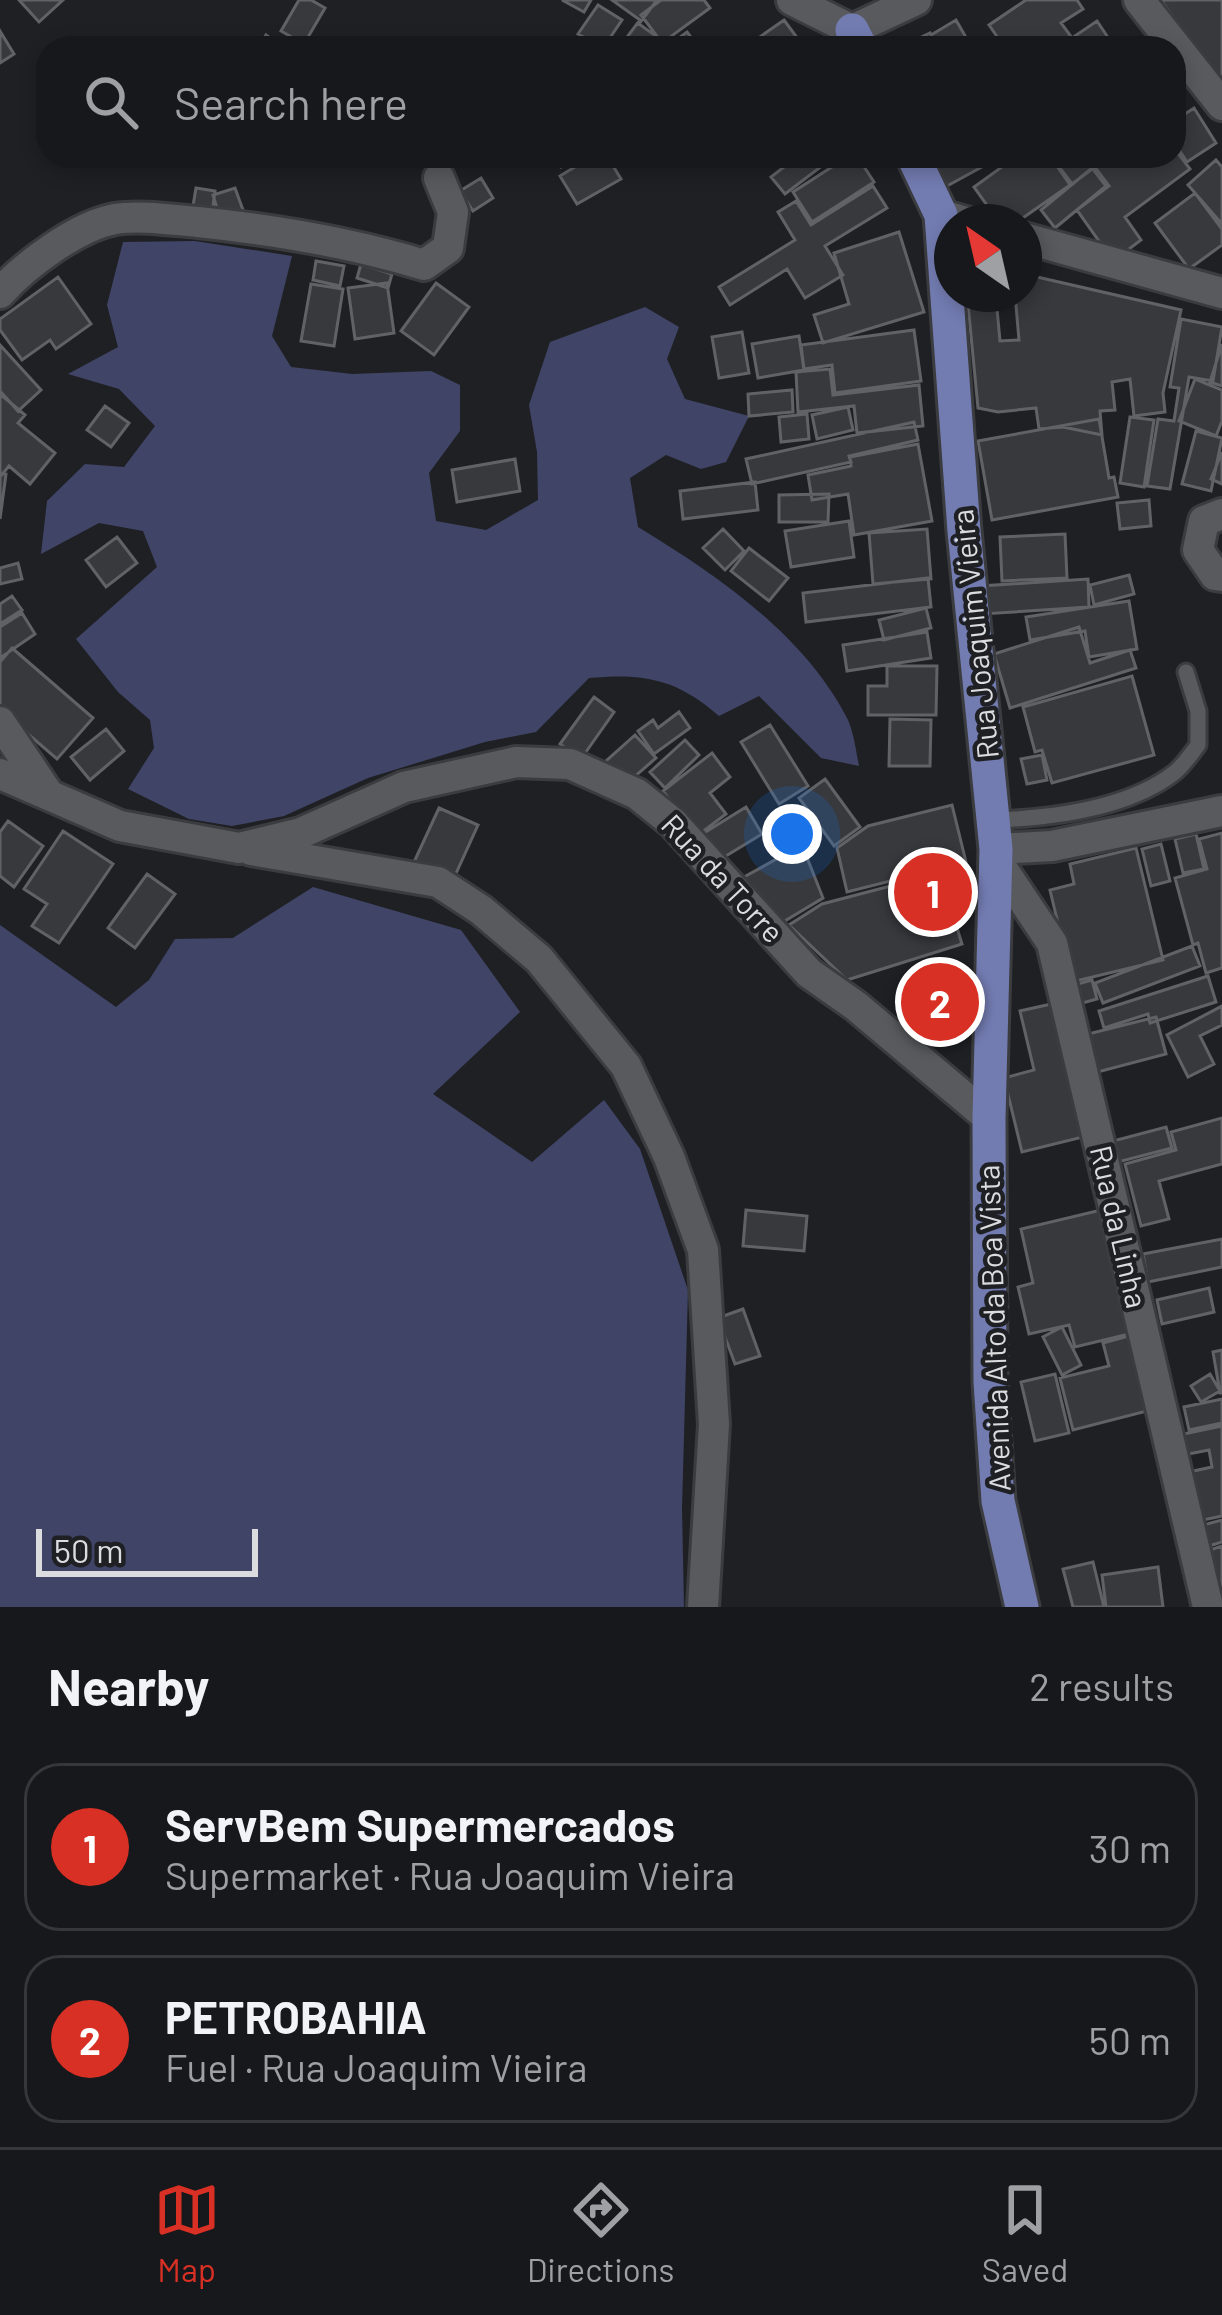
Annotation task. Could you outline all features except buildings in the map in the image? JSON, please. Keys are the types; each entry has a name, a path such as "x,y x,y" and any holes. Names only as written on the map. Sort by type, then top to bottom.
{"main road":[{"name":"Rua Joaquim Vieira","path":"921,168 944,204"},
{"name":"Rua Joaquim Vieira","path":"957,312 964,531 996,843 989,1118"},
{"name":"Avenida Alto da Boa Vista","path":"989,1118 990,1382 998,1502 1022,1607"}],"street":[{"path":"792,0 850,26 916,0"},
{"path":"1139,0 1167,36"},
{"path":"1186,59 1222,105"},
{"path":"0,293 18,272 70,238 114,219 289,231 424,265 448,248 453,212 439,178"},
{"path":"1042,243 1211,290 1222,260"},
{"path":"1222,514 1204,521 1198,550 1215,575 1222,576"},
{"path":"0,722 47,793"},
{"name":"Rua da Torre","path":"0,774 120,826 239,848 301,833 404,787 517,762 570,764 637,794 673,823 809,973 856,1006 989,1118"},
{"path":"996,843 1052,847 1222,811"},
{"name":"Rua da Linha","path":"996,843 1052,943 1208,1607"},
{"path":"239,848 438,882 481,910 538,959 626,1066 669,1156 703,1250 714,1424 703,1607"}],"lane":[{"path":"996,843 1031,819 1144,790 1176,772 1198,745 1198,711 1186,672"}],"shaded area":[{"path":"195,241 292,256 272,336 291,367 352,374 431,371 460,385 460,431 429,473 436,521 486,530 538,500 529,405 550,342 645,307 679,327 667,359 685,399 749,416 726,462 701,469 666,455 630,478 638,527 728,587 808,661 848,720 859,766 821,758 759,696 719,716 674,686 643,678 609,677 589,678 536,732 485,742 368,778 284,816 232,826 189,819 128,789 154,748 150,720 118,692 76,639 157,567 143,531 99,523 41,554 47,501 85,464 124,467 155,426 119,389 68,374 118,347 107,305 123,242"},
{"path":"313,887 461,930 520,1012 433,1094 532,1162 604,1100 640,1149 688,1290 684,1607 0,1607 0,925 116,1007 149,980 175,939 233,938"}],"place":[{"name":"ServBem Supermercados","path":"933,892"},
{"name":"PETROBAHIA","path":"940,1002"}]}
